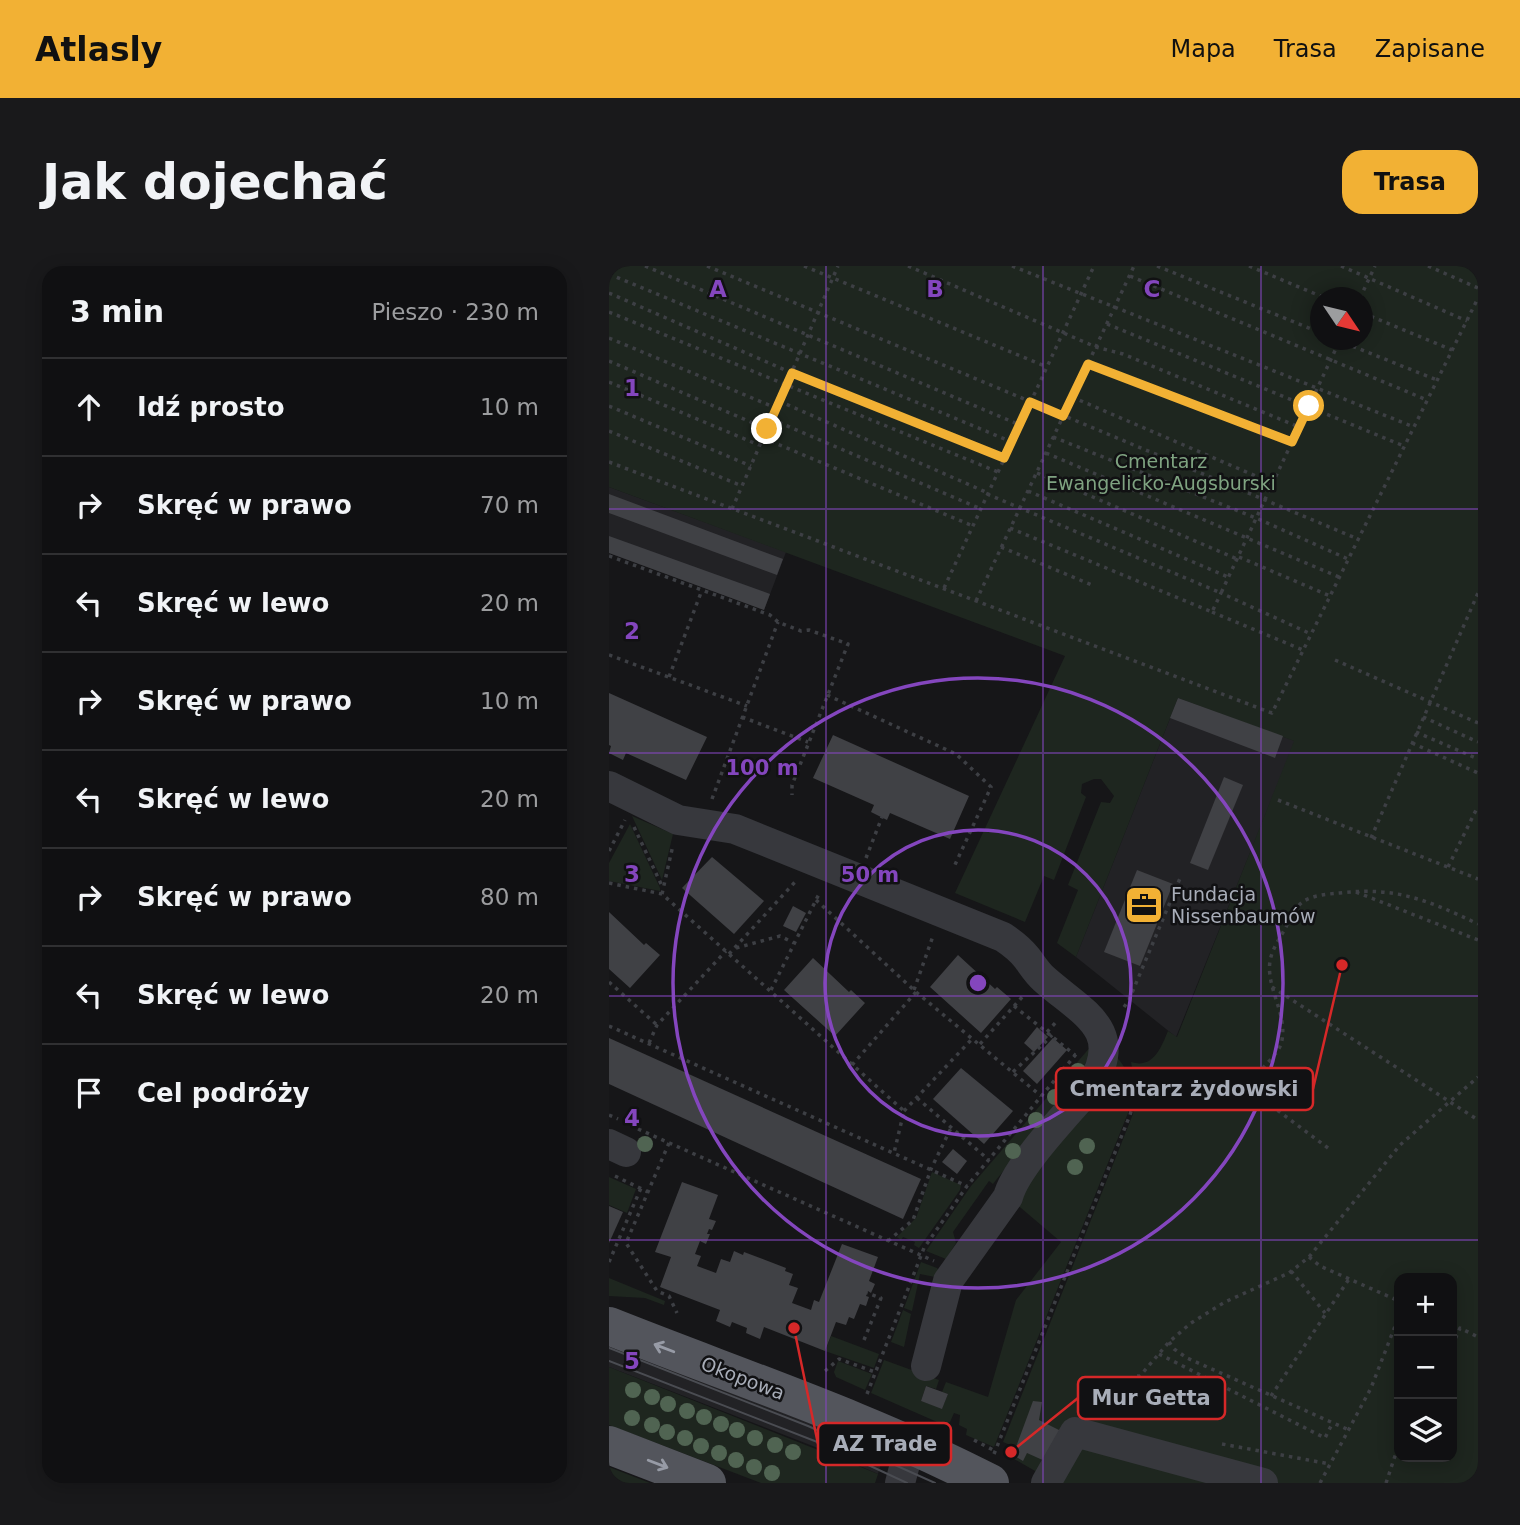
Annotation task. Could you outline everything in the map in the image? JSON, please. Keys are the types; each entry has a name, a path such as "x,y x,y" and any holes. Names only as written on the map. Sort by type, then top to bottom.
{"main road":[{"name":"Okopowa","path":"609,1326 838,1414 910,1445 993,1467"},
{"path":"609,1446 707,1483"}],"street":[{"path":"609,786 678,820 735,828 1003,937 1030,972 1044,979 1086,1013 1092,1043 1105,1056 1100,1071 1091,1086 1021,1171 1011,1187 1009,1197 948,1281 926,1366"},
{"path":"1048,1481 1075,1432 1263,1483"},
{"path":"900,1483 910,1445"}],"path":[{"path":"645,266 1020,425"},
{"path":"707,266 1358,539"},
{"path":"804,266 1047,367"},
{"path":"732,509 838,266"},
{"path":"908,266 1096,346 1123,354 1299,427"},
{"path":"1012,266 1414,427"},
{"path":"944,588 1094,266"},
{"path":"976,601 1134,266"},
{"path":"1157,266 1310,329"},
{"path":"1249,266 1310,292"},
{"path":"1341,266 1467,321"},
{"path":"1365,287 1375,266"},
{"path":"1428,266 1478,288"},
{"path":"609,274 1012,442"},
{"path":"1130,276 1427,400"},
{"path":"609,293 792,373 1004,458"},
{"path":"609,462 1272,713 1478,298"},
{"path":"609,312 998,472"},
{"path":"1373,317 1452,350"},
{"path":"1107,324 1405,446"},
{"path":"609,338 776,408"},
{"path":"1212,612 1335,350"},
{"path":"1364,350 1437,380"},
{"path":"609,361 767,429"},
{"path":"1088,364 1292,442"},
{"path":"609,382 759,446"},
{"path":"1072,397 1272,483"},
{"path":"779,401 1311,634"},
{"path":"609,406 751,466"},
{"path":"771,419 981,509"},
{"path":"609,431 742,486"},
{"path":"1053,437 1256,518 1348,559"},
{"path":"763,438 972,526"},
{"path":"1046,453 1339,577"},
{"path":"1037,473 1330,596"},
{"path":"1028,491 1229,577"},
{"path":"1010,528 1303,650"},
{"path":"1001,547 1092,585"},
{"path":"609,556 770,615 778,622 801,631 809,630 848,644 792,785 792,796"},
{"path":"669,677 702,590"},
{"path":"1371,838 1478,593"},
{"path":"712,799 778,622"},
{"path":"609,655 747,706"},
{"path":"1335,660 1478,723"},
{"path":"827,695 956,754 991,787 953,869"},
{"path":"743,717 808,742"},
{"path":"1423,717 1478,742"},
{"path":"1416,733 1478,759"},
{"path":"1412,743 1478,773"},
{"path":"1278,800 1478,879"},
{"path":"1448,868 1478,806"},
{"path":"609,851 628,815 663,888"},
{"path":"857,878 882,817"},
{"path":"662,894 673,844"},
{"path":"1124,1007 1181,876"},
{"path":"734,948 795,882"},
{"path":"609,884 662,894 904,1111"},
{"path":"1328,1148 1261,1098 1253,1089 1256,1077 1276,1054 1283,1037 1270,977 1272,953 1296,909 1314,897 1379,890 1432,902 1478,924"},
{"path":"1354,891 1478,940"},
{"path":"770,991 820,892"},
{"path":"816,900 915,991 1041,1096"},
{"path":"649,1044 657,1025 727,952 780,936 794,943"},
{"path":"852,1065 915,991 933,936"},
{"path":"979,1045 1014,1006 1030,972"},
{"path":"609,982 657,1025"},
{"path":"1272,987 1478,1120"},
{"path":"1014,1006 1075,1055"},
{"path":"609,1026 967,1186"},
{"path":"1013,1072 1026,1058 1033,1056 1052,1035"},
{"path":"894,1153 904,1111 972,1039"},
{"path":"866,1396 920,1255 967,1186 1075,1055 1092,1043 1126,1064 1132,1081 1133,1102 993,1467"},
{"path":"1100,1438 1127,1380 1140,1376 1169,1342 1191,1323 1226,1302 1291,1271 1309,1257 1400,1145 1478,1077"},
{"path":"917,1098 989,1160"},
{"path":"888,1241 913,1220 931,1169 951,1128"},
{"path":"677,1313 669,1296 657,1291 626,1243 669,1143 955,1271"},
{"path":"615,1156 641,1188 648,1192"},
{"path":"609,1262 641,1188"},
{"path":"1309,1257 1320,1266 1394,1299"},
{"path":"1291,1271 1326,1313"},
{"path":"1271,1396 1349,1279"},
{"path":"864,1340 881,1298 867,1293"},
{"path":"1456,1336 1460,1328 1478,1337"},
{"path":"1321,1483 1371,1388 1394,1329"},
{"path":"1169,1342 1187,1359 1349,1430"},
{"path":"1159,1354 1325,1438 1333,1422"},
{"path":"825,1371 839,1359 875,1372"},
{"path":"1386,1483 1394,1459"},
{"path":"1322,1462 1330,1464"}],"shaded area":[{"path":"609,487 786,552 764,610 609,553"},
{"path":"1178,698 1295,741 1176,1037 1076,957"},
{"path":"609,1343 884,1453 878,1474 609,1367"}],"green space":[{"name":"Cmentarz Ewangelicko-Augsburski","path":"609,266 1478,266 1478,1483 1056,1483 1009,1456 1013,1446 1003,1442 1133,1114 1135,1088 1131,1062 1151,1060 1168,1031 1177,1037 1294,741 1178,698 1076,957 1057,943 1078,890 1068,885 1101,802 1110,803 1114,796 1101,779 1082,784 1081,793 1086,797 1054,880 1044,876 1025,922 955,893 1065,656 609,487"},
{"path":"632,816 673,834 662,880"},
{"path":"630,824 660,891 609,881 609,863"},
{"path":"1092,1045 1088,1059 1065,1096 993,1184 989,1181 953,1232 956,1243 946,1259 926,1251 971,1186"},
{"path":"1116,1057 1125,1068 1129,1082 1128,1113 994,1447 966,1435 967,1429 959,1425 960,1415 954,1413 950,1422 944,1425 871,1393 884,1360 939,1380 936,1389 926,1386 921,1401 942,1408 948,1394 942,1392 946,1382 988,1397 1016,1300 1061,1242 1014,1202"},
{"path":"932,1172 961,1185 919,1248 914,1245 915,1242 897,1237 916,1218"},
{"path":"609,1177 636,1189 627,1213 609,1205"},
{"path":"921,1262 939,1271 935,1277 920,1274 912,1311 904,1308"},
{"path":"609,1278 665,1301 664,1305 645,1298 609,1296"},
{"path":"903,1310 911,1314 904,1347 891,1342"},
{"path":"831,1336 879,1354 874,1368 825,1351"},
{"path":"838,1361 872,1374 865,1390 836,1377 834,1372"},
{"path":"609,1367 878,1474 875,1483 761,1483 609,1425"},
{"path":"609,1467 650,1483 609,1483"}],"building":[{"path":"609,494 783,559 777,575 609,513"},
{"path":"609,536 770,594 764,610 609,553"},
{"path":"609,693 707,737 686,780 626,753 623,760 609,753"},
{"path":"1178,698 1283,736 1275,758 1170,718"},
{"path":"833,735 969,796 950,839 890,813 887,820 871,812 874,805 813,778"},
{"path":"1224,777 1243,785 1208,870 1190,863"},
{"path":"712,857 764,901 734,934 682,888"},
{"name":"Fundacja Nissenbaumów","path":"1137,870 1173,884 1140,966 1104,952"},
{"path":"793,906 806,913 796,932 783,926"},
{"path":"609,912 644,945 646,943 660,955 630,988 609,969"},
{"path":"958,955 995,989 997,987 1011,999 981,1033 930,987"},
{"path":"813,958 849,992 851,990 865,1003 835,1036 784,990"},
{"path":"1037,1027 1048,1037 1034,1052 1024,1043"},
{"path":"609,1038 921,1179 903,1219 609,1084"},
{"path":"1053,1038 1067,1050 1037,1084 1023,1071"},
{"path":"961,1068 1013,1111 984,1144 933,1099"},
{"path":"953,1149 967,1161 957,1174 942,1162"},
{"path":"682,1182 718,1195 709,1219 716,1221 712,1230 709,1229 706,1244 700,1241 695,1254 701,1256 697,1266 716,1273 721,1259 730,1262 734,1251 743,1255 744,1252 786,1268 785,1271 793,1274 789,1285 798,1288 792,1303 811,1310 814,1300 819,1302 842,1244 878,1257 869,1281 875,1284 871,1293 868,1291 866,1306 860,1304 854,1319 849,1317 846,1325 836,1322 825,1351 764,1327 760,1339 746,1333 747,1328 732,1322 730,1327 716,1321 720,1310 660,1287 671,1257 655,1252"},
{"path":"609,1206 623,1212 609,1243"},
{"path":"926,1386 948,1394 942,1409 921,1401"},
{"path":"1033,1401 1042,1402 1039,1420 1061,1431 1047,1462 1027,1453 1023,1461 1013,1455"}],"tram line":[{"path":"609,1348 808,1426 935,1483"},
{"path":"609,1361 825,1445 907,1483"}],"place":[{"name":"Fundacja Nissenbaumów","path":"1144,905"},
{"name":"Cmentarz żydowski","path":"1342,965"},
{"name":"AZ Trade","path":"794,1328"},
{"name":"Mur Getta","path":"1011,1452"}],"route":[{"path":"767,429 792,373 1004,458 1030,402 1063,416 1088,364 1292,442 1309,406"}]}
